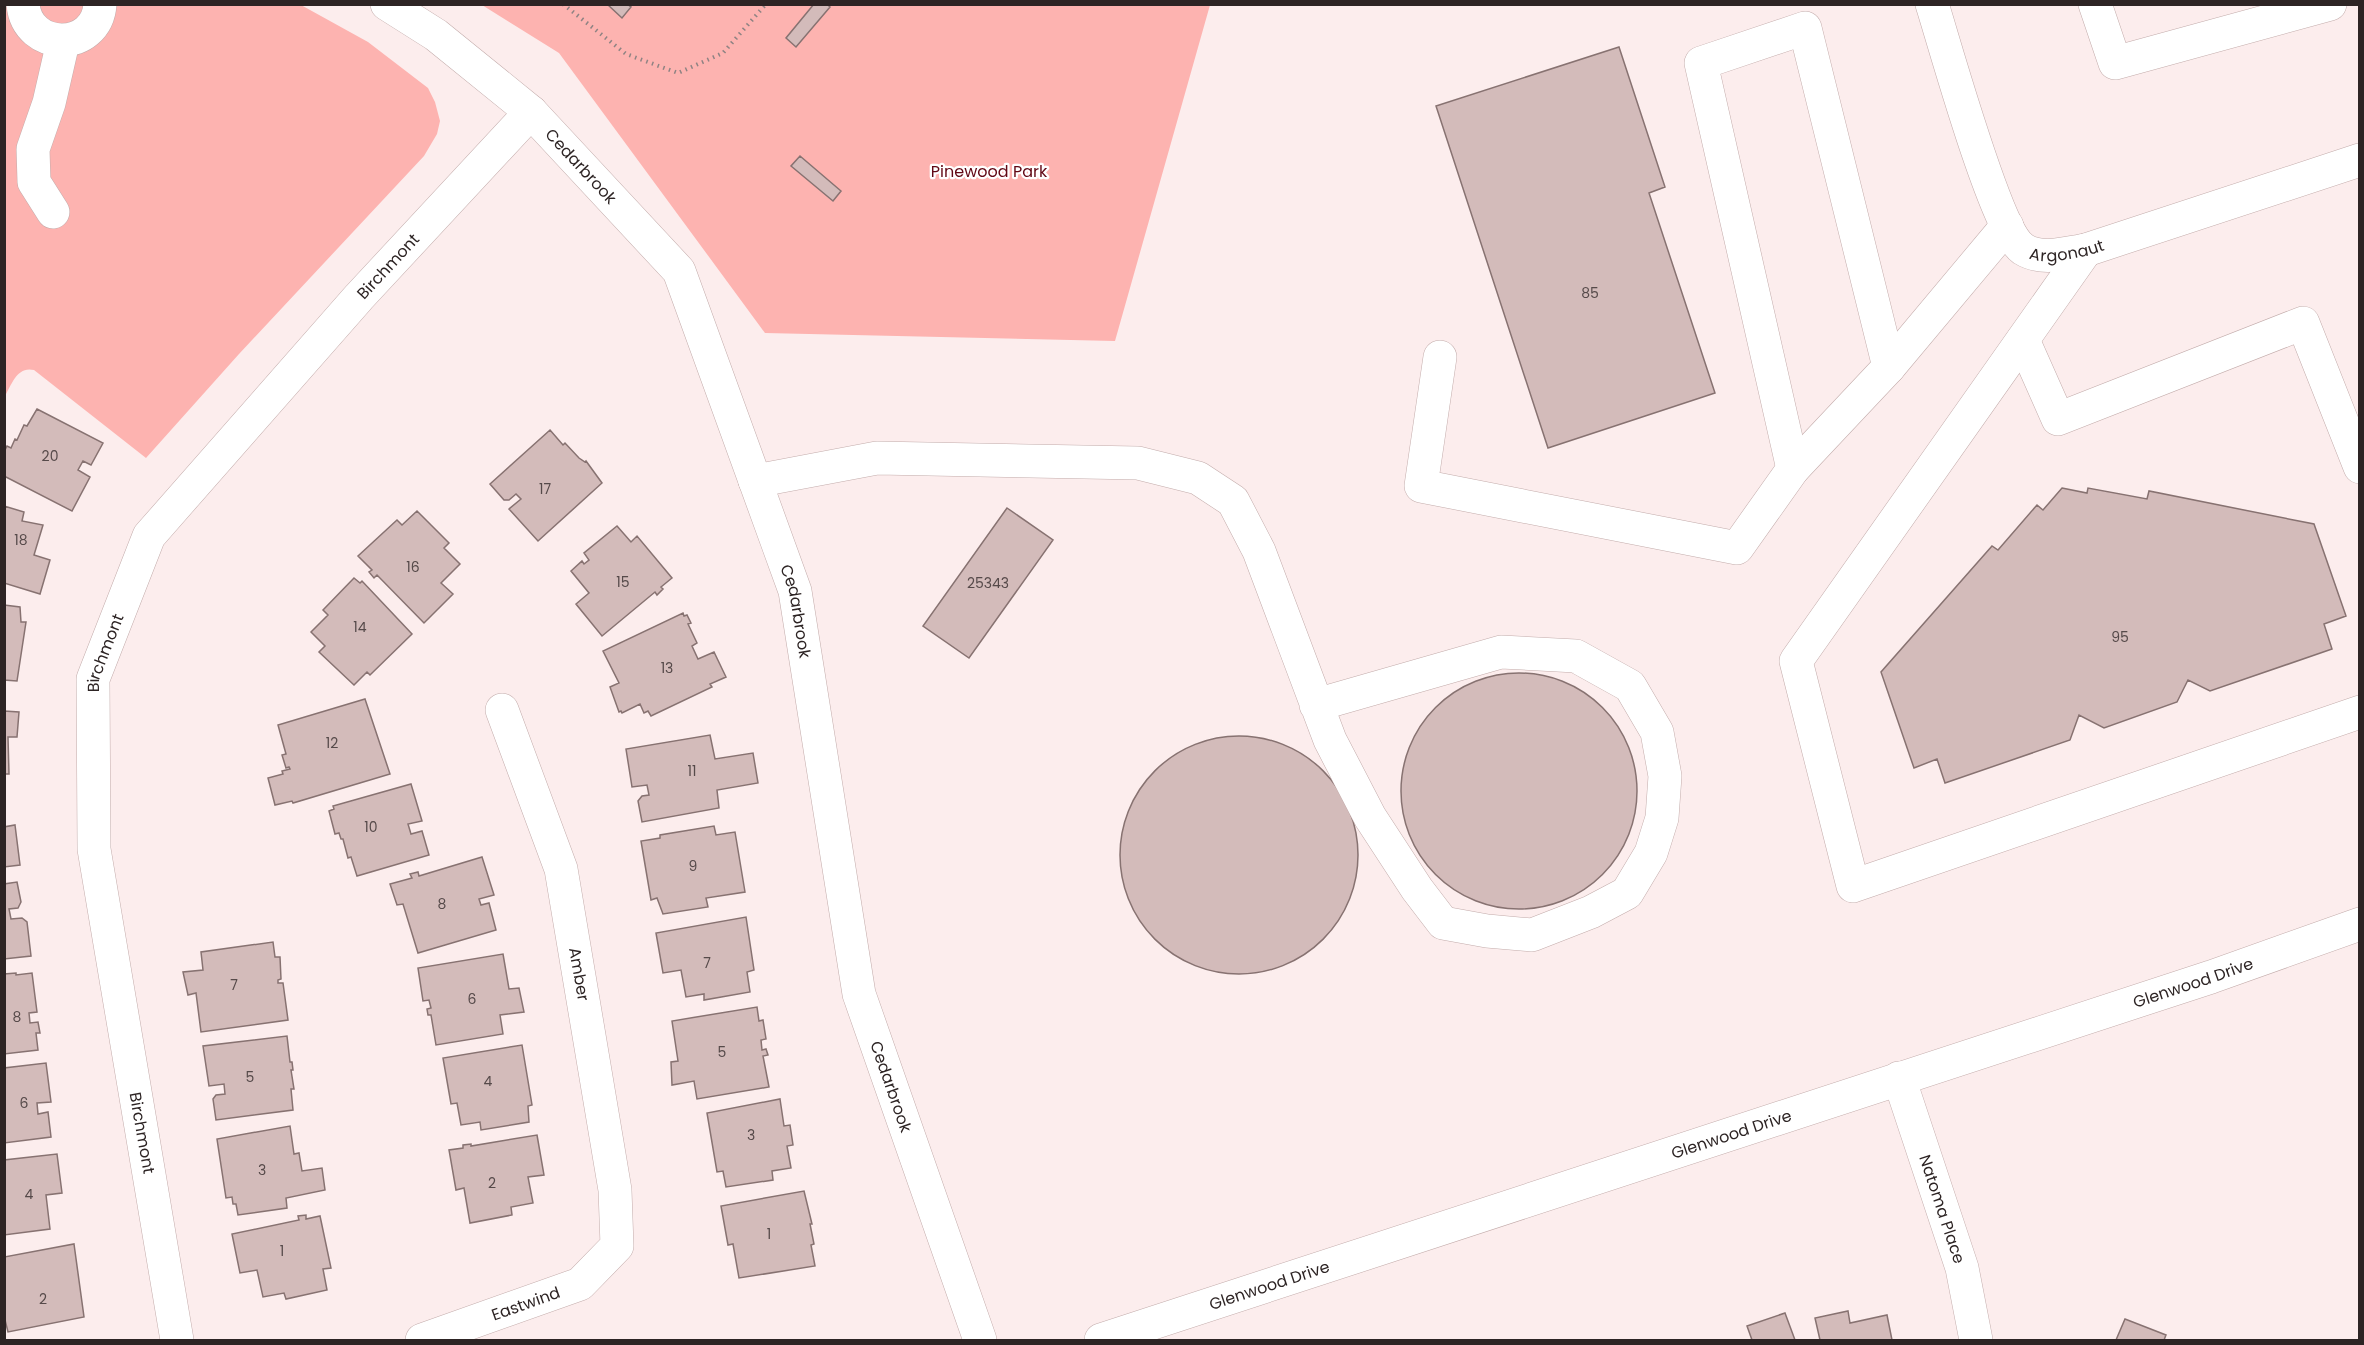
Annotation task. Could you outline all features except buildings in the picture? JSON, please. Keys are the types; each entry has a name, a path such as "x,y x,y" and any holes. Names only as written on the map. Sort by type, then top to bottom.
{"street":[{"path":"23,4 29,24 38,34 50,40 63,42 76,39 88,31 96,21 100,4"},
{"name":"Cedarbrook","path":"387,4 436,34 531,112 679,271 795,591 859,994 980,1341"},
{"name":"Argonaut","path":"1932,4 1981,160 2007,226 2020,247 2037,255 2045,256 2086,250 2360,160"},
{"path":"2095,4 2115,63 2330,4"},
{"path":"1793,469 1701,63 1805,28 1889,367"},
{"path":"53,212 34,182 33,149 49,103 63,42"},
{"name":"Birchmont","path":"177,1341 94,849 93,679 148,536 359,297 531,112"},
{"path":"1440,357 1421,486 1737,548 1793,469 1889,367 2007,226"},
{"path":"2086,250 1796,661 1853,886 2360,712"},
{"path":"2023,340 2058,419 2303,322 2360,467"},
{"path":"755,481 878,458 1138,463 1198,478 1233,501 1259,551 1316,705 1330,740 1370,817 1417,889 1443,923 1487,932 1532,934 1591,912 1627,893 1650,853 1662,818 1665,776 1657,732 1630,686 1576,656 1501,652 1316,705"},
{"name":"Amber","path":"502,710 561,869 615,1190 617,1246"},
{"name":"Glenwood Drive","path":"1101,1341 2211,977 2360,924"},
{"name":"Natoma Place","path":"1899,1078 1962,1268 1976,1341"},
{"name":"Eastwind","path":"422,1341 580,1284 617,1246"}],"path":[{"path":"563,4 626,54 678,73 723,53 766,4"}],"green space":[{"path":"5,5 301,5 368,42 428,88 435,102 440,121 437,134 424,156 239,354 146,458 34,370 28,369 19,373 5,396"},
{"name":"Pinewood Park","path":"482,5 1210,5 1115,341 765,333 559,53"}]}
